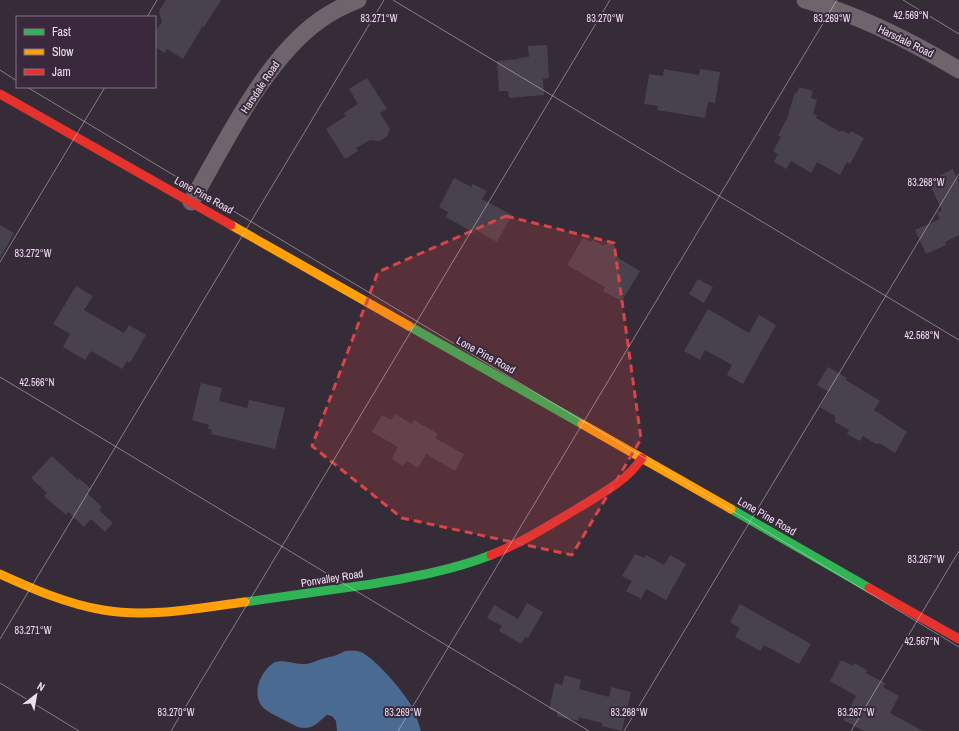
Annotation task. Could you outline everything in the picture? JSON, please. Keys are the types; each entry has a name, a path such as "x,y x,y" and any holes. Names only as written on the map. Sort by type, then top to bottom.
{"street":[{"name":"Harsdale Road","path":"190,202 260,85 279,59 320,19 358,0"},
{"name":"Harsdale Road","path":"805,0 834,8 920,47 959,70"},
{"name":"Lone Pine Road","path":"0,94 959,639"},
{"name":"Ponvalley Road","path":"0,574 46,594 84,606 134,613 185,609 298,596 419,577 484,558 548,526 616,484 630,473 642,458"}],"highlighted area":[{"path":"506,216 614,243 641,439 572,555 402,518 312,446 378,272"}],"water":[{"path":"345,651 356,651 363,653 382,669 396,684 411,705 416,714 421,731 337,731 336,721 332,716 327,715 313,726 300,728 272,714 261,705 257,694 259,683 264,672 275,662 282,661 307,664"}],"building":[{"path":"166,0 221,0 204,27 202,27 183,59 167,49 165,53 156,48 156,31 162,22 159,11"},
{"path":"547,45 549,78 543,79 544,95 509,98 508,91 499,91 497,61 529,57 528,46"},
{"path":"664,69 699,75 700,69 720,72 715,103 708,102 705,118 657,110 658,106 644,104 649,74 663,76"},
{"path":"367,78 387,109 380,113 390,129 387,136 380,141 370,140 356,148 358,151 345,159 326,129 346,116 344,113 358,104 349,89"},
{"path":"799,87 813,91 811,98 817,100 813,114 817,115 816,118 840,132 841,130 849,134 851,131 864,138 850,164 847,162 840,175 817,162 811,173 791,161 786,169 774,162 778,154 773,151 781,137 778,135 787,119 795,92 797,93"},
{"path":"953,169 959,183 959,235 945,242 946,245 926,254 915,230 940,219 937,213 942,210 928,181"},
{"path":"454,178 471,187 473,184 487,191 482,199 512,215 497,242 476,230 474,233 446,217 448,212 439,207"},
{"path":"0,225 14,233 0,258"},
{"path":"583,238 591,242 593,240 602,245 610,243 615,246 618,258 640,271 622,301 603,291 605,287 567,265"},
{"path":"698,279 713,287 704,303 689,294"},
{"path":"76,286 93,296 84,310 124,333 129,325 146,335 130,363 127,361 122,369 91,351 85,360 63,347 70,334 53,324"},
{"path":"708,309 749,333 759,315 776,325 743,384 727,375 732,365 705,350 700,360 684,351"},
{"path":"828,367 880,401 874,410 907,432 895,453 879,443 876,444 863,436 860,441 847,434 849,430 835,422 835,416 820,407 829,392 817,385"},
{"path":"201,383 222,388 219,401 247,408 249,400 285,408 275,449 211,434 212,430 208,429 209,425 192,420"},
{"path":"395,414 412,424 414,420 438,434 435,438 464,454 455,471 426,454 418,468 406,461 403,466 392,459 398,447 372,432 382,415 391,420"},
{"path":"52,456 78,480 79,478 91,489 87,493 102,507 99,510 113,523 105,532 91,519 84,527 68,512 66,515 44,496 47,493 31,478"},
{"path":"635,554 644,558 646,555 664,565 670,555 686,564 666,600 646,589 641,599 626,591 632,581 622,576"},
{"path":"527,603 543,612 528,638 525,637 521,644 499,631 502,626 487,618 494,605 518,619"},
{"path":"740,604 811,644 799,664 764,645 760,651 735,637 740,628 730,622"},
{"path":"841,660 853,666 854,663 867,670 866,673 885,683 883,687 899,696 890,713 923,731 864,731 843,720 856,696 830,681"},
{"path":"565,675 581,680 579,689 609,697 611,687 631,692 622,731 602,726 602,723 579,717 578,721 557,716 558,712 549,709 555,683 562,685"}],"traffic: fast":[{"path":"409,326 582,424"},
{"path":"731,509 869,588"},
{"path":"245,602 403,579 447,569 491,555"}],"traffic: slow":[{"path":"231,225 409,326"},
{"path":"582,424 731,509"},
{"path":"0,574 63,600 103,610 156,613 245,602"}],"traffic: jam":[{"path":"0,94 231,225"},
{"path":"491,555 534,534 603,493 636,467 642,458"},
{"path":"869,588 959,639"}]}
